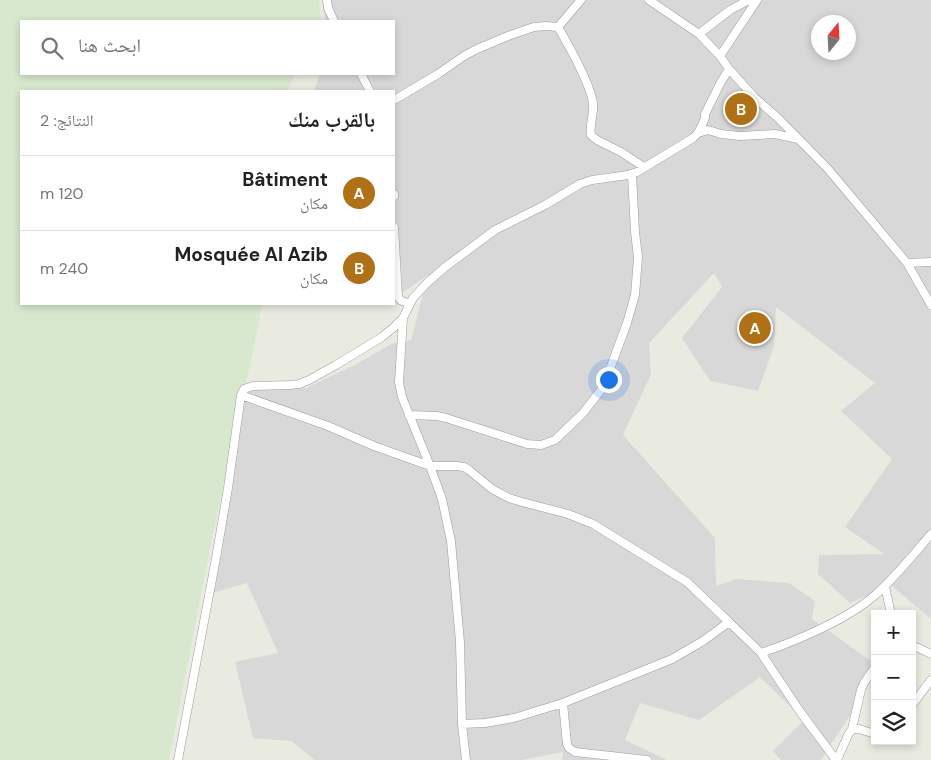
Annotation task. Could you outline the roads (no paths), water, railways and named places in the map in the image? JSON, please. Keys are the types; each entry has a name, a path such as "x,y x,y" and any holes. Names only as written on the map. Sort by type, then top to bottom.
{"street":[{"path":"326,0 334,20"},
{"path":"558,27 581,0"},
{"path":"649,0 699,34 755,98 828,169 907,263 931,305"},
{"path":"699,34 730,10 748,0"},
{"path":"720,56 757,0"},
{"path":"395,99 477,49 534,27 558,27"},
{"path":"558,27 576,60 592,100 594,107 590,130 591,136 644,167"},
{"path":"698,133 705,114 729,69"},
{"path":"362,75 369,90"},
{"path":"466,760 462,724 460,642 450,541 442,499 402,397 399,382 403,318 410,303 444,268 495,230 580,184 592,180 632,174 698,133 708,130 721,134 740,136 775,134 800,140"},
{"path":"409,415 446,418 527,444 540,445 555,440 583,413 601,390 607,377 634,295 638,257 632,174"},
{"path":"395,245 398,296 402,301 410,303"},
{"path":"907,263 931,262"},
{"path":"178,760 216,558 241,396 244,389 248,387 299,384 309,380 382,337 403,318"},
{"path":"241,396 328,426 374,446 430,466 457,466 464,468 492,489 509,498 568,514 593,524 687,582 761,652 801,713 836,760 852,729 861,690 871,673"},
{"path":"761,652 782,646 837,620 872,598 905,565 931,534"},
{"path":"885,586 890,610"},
{"path":"462,724 486,723 514,718 563,703 672,659 730,622"},
{"path":"916,647 931,654"},
{"path":"916,700 931,680"},
{"path":"563,703 567,744 571,750 647,760"},
{"path":"852,729 860,728 871,732"}],"place":[{"name":"Mosquée Al Azib","path":"741,109"},
{"name":"Bâtiment","path":"755,328"}]}
